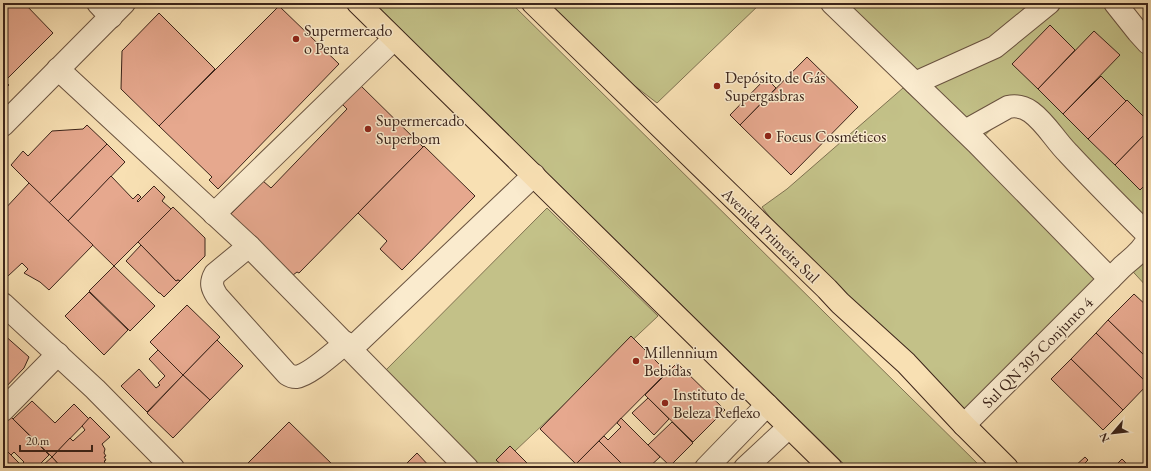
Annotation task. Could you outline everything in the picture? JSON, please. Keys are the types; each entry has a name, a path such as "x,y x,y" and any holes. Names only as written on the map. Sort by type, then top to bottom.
{"main road":[{"path":"358,3 831,468"},
{"name":"Avenida Primeira Sul","path":"533,3 840,303 906,363 1007,468"}],"street":[{"path":"832,3 965,131 1110,279"},
{"path":"915,84 995,47 1049,3"},
{"path":"1115,3 1148,43"},
{"path":"3,125 58,69 111,8"},
{"path":"214,214 394,39"},
{"path":"58,69 249,246 467,468"},
{"name":"Sul QN 305 Conjunto 4","path":"964,425 1142,248 1147,241 1148,236 1066,152 1041,121 1032,113 1023,108 1015,106 1008,107 965,131"},
{"path":"249,246 215,274 212,280 213,290 287,374 297,376 303,375 348,346 534,175"},
{"path":"3,304 95,389 163,465"},
{"path":"3,410 58,354"},
{"path":"706,468 767,405"},
{"path":"745,468 789,427"}],"shaded area":[{"path":"374,3 511,3 982,468 848,468"},
{"path":"533,3 761,3 657,103 553,23"},
{"path":"832,3 1117,3 1148,41 1148,288 1124,262 1143,240 1013,108 977,143"},
{"path":"903,88 1106,276 958,420 817,279 762,207 787,189"},
{"path":"547,208 658,316 497,468 469,468 378,378"}],"building":[{"path":"3,3 24,3 53,33 5,81 9,85 3,91"},
{"path":"279,6 339,64 218,189 209,180 212,177 159,126"},
{"path":"159,13 215,69 159,126 121,89 122,51"},
{"path":"1050,25 1075,50 1038,89 1012,64"},
{"path":"1094,31 1120,55 1063,114 1038,89"},
{"path":"807,57 858,107 791,175 740,125"},
{"path":"1101,76 1126,101 1088,139 1063,114"},
{"path":"766,78 776,88 740,125 730,115"},
{"path":"358,83 423,147 299,273 297,272 293,275 231,214 263,181 271,188 347,109 340,102"},
{"path":"1127,100 1148,121 1148,131 1115,165 1088,139"},
{"path":"87,125 107,144 49,203 11,165 23,151 28,156 52,131 83,129"},
{"path":"1148,131 1148,182 1140,190 1115,165"},
{"path":"107,144 125,162 68,221 49,203"},
{"path":"424,146 475,196 402,270 380,249 387,241 358,213"},
{"path":"111,176 133,199 138,194 141,197 137,201 138,202 154,186 165,197 162,201 171,209 114,266 68,221"},
{"path":"29,183 93,245 49,290 40,282 24,273 28,269 22,263 8,276 3,271 3,256 5,254 3,251 3,211"},
{"path":"173,207 205,238 205,256 180,281 176,281 138,242"},
{"path":"141,245 176,281 180,281 164,297 126,261"},
{"path":"114,266 155,306 130,331 89,291"},
{"path":"89,292 128,330 104,355 65,316"},
{"path":"1134,294 1148,307 1148,359 1108,320"},
{"path":"187,305 220,337 183,375 150,342"},
{"path":"1108,320 1148,359 1148,384 1096,333"},
{"path":"1096,333 1148,384 1123,410 1071,359"},
{"path":"3,334 29,357 24,368 3,390"},
{"path":"631,336 667,372 576,464 540,429"},
{"path":"217,340 243,366 210,400 183,375"},
{"path":"158,350 183,375 147,412 121,386 139,369 156,388 160,385 158,383 165,376 149,359"},
{"path":"1071,359 1123,410 1103,430 1051,379"},
{"path":"677,363 725,410 693,442 645,395"},
{"path":"183,375 210,400 173,438 147,413"},
{"path":"648,398 669,419 654,435 632,413"},
{"path":"32,401 55,423 74,404 89,419 52,457 13,419"},
{"path":"9,415 49,455 36,468 24,468 21,465 24,462 14,452 11,455 3,447 3,422"},
{"path":"90,417 110,437 102,444 105,449 104,453 106,456 104,457 106,460 104,461 105,468 65,468 62,465 60,466 52,457 70,438 73,441 85,430 82,426"},
{"path":"621,418 660,457 648,468 626,468 599,441 604,436 608,440 621,427 617,423"},
{"path":"289,422 336,468 249,468 246,465"},
{"path":"672,422 693,443 670,466 648,445"},
{"path":"599,441 626,468 579,468 576,464"},
{"path":"510,446 532,468 505,468 496,460"},
{"path":"3,447 24,468 3,468"},
{"path":"417,453 431,468 402,468"},
{"path":"52,457 63,468 44,468 42,466"},
{"path":"1085,457 1088,460 1085,463 1090,468 1074,467"},
{"path":"1122,459 1131,468 1113,468"}],"place":[{"name":"Supermercado o Penta","path":"296,39"},
{"name":"Depósito de Gás Supergasbras","path":"717,86"},
{"name":"Supermercado Superbom","path":"368,129"},
{"name":"Focus Cosméticos","path":"768,136"},
{"name":"Millennium Bebidas","path":"636,361"},
{"name":"Instituto de Beleza Reflexo","path":"665,403"}]}
